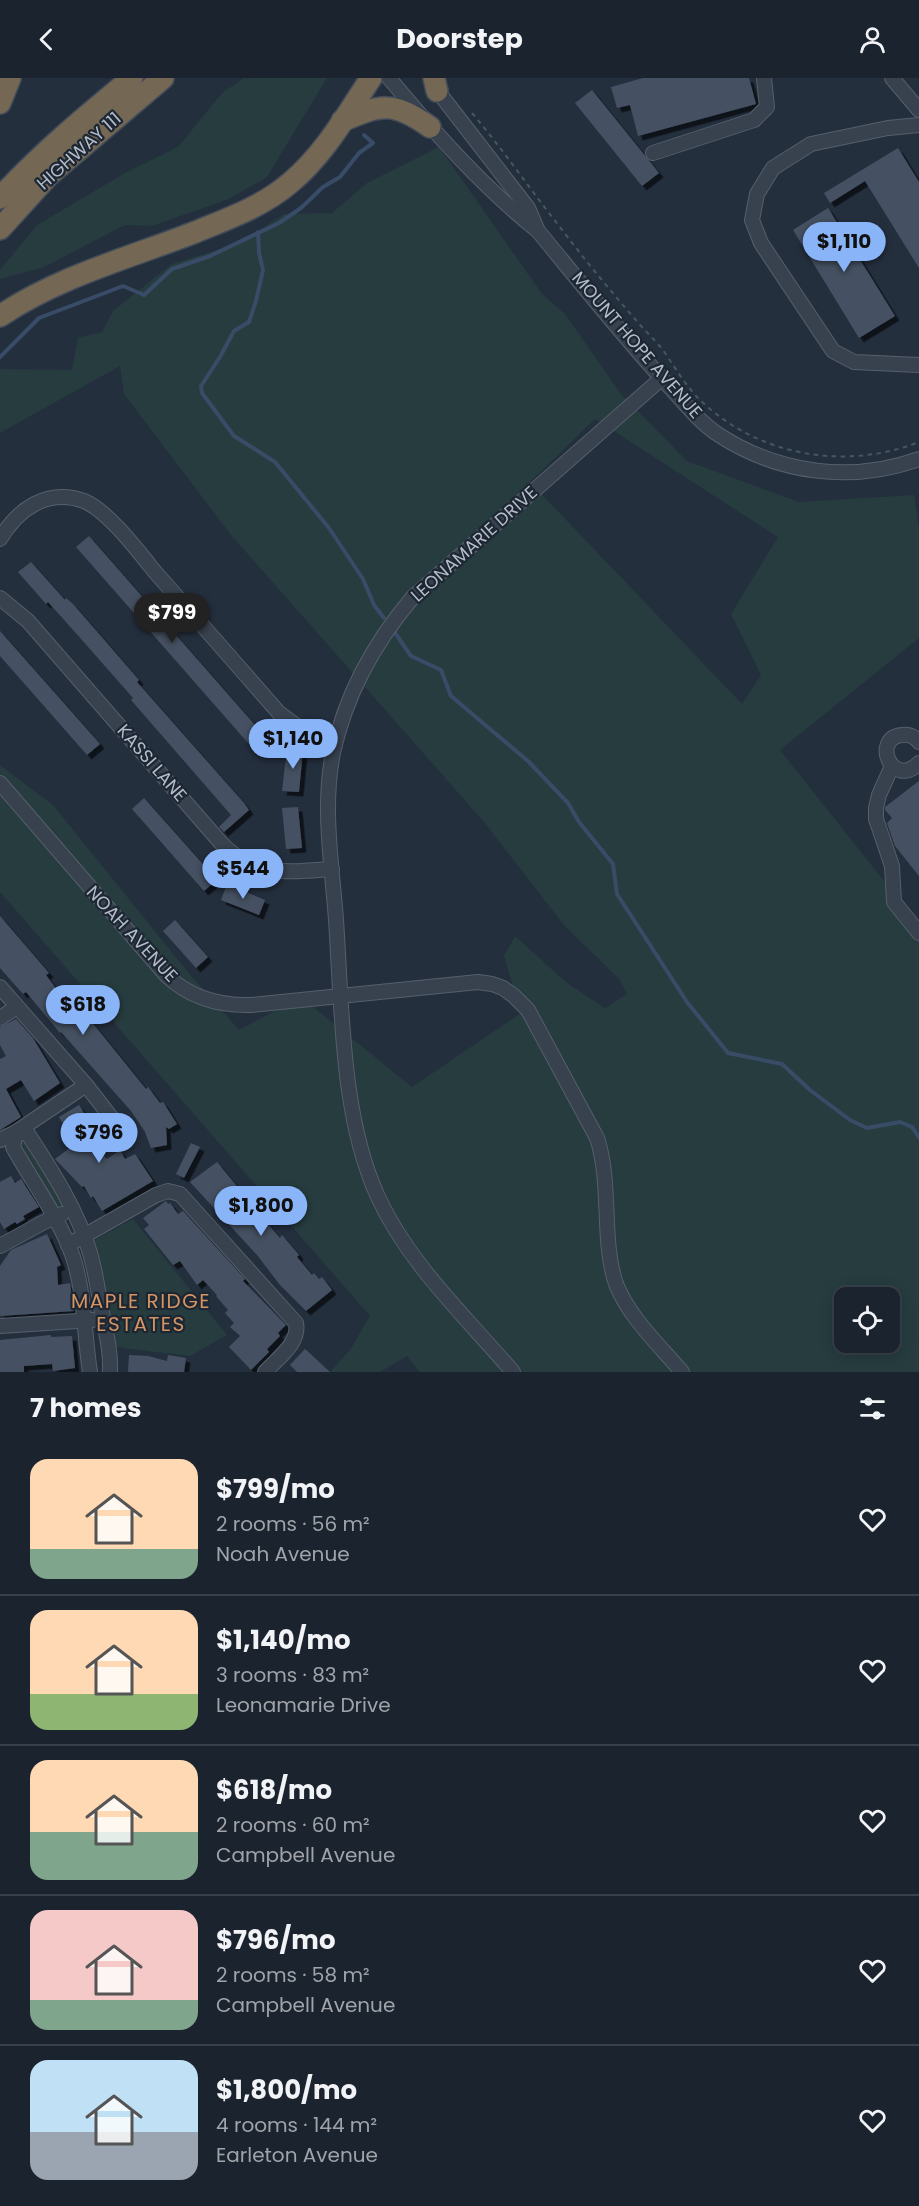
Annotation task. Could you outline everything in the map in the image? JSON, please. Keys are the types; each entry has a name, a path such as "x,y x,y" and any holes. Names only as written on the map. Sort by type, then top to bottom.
{"highway":[{"path":"0,103 10,78"},
{"name":"HIGHWAY 111","path":"0,198 22,173 132,78"},
{"name":"HIGHWAY 111","path":"0,229 50,175 163,78"},
{"path":"0,316 60,284 219,222 276,194 305,169 371,78"},
{"path":"341,122 368,110 386,107 409,112 430,127"}],"street":[{"name":"MOUNT HOPE AVENUE","path":"389,78 430,127 518,215 538,231 662,378 717,434 757,455 810,471 869,472 919,459"},
{"path":"653,153 754,120 767,107 764,78"},
{"path":"892,78 919,111"},
{"name":"MOUNT HOPE AVENUE","path":"433,82 528,208 538,231"},
{"path":"919,125 888,128 811,144 773,168 757,194 752,220 761,243 833,351 854,362 919,365"},
{"name":"LEONAMARIE DRIVE","path":"513,1372 411,1254 376,1195 358,1138 348,1077 332,869 329,791 332,763 337,735 351,692 371,652 413,597 662,378"},
{"path":"0,539 19,513 40,501 69,498 92,506 134,547 279,713 298,727 337,735"},
{"name":"KASSI LANE","path":"0,598 28,621 221,843 235,856 255,867 272,870 332,869"},
{"path":"919,742 908,735 899,735 890,740 886,749 887,758 892,766 900,771 910,770 919,763"},
{"path":"892,766 879,795 876,819 892,866 894,902 919,933"},
{"name":"NOAH AVENUE","path":"0,783 166,975 189,992 230,1005 341,997"},
{"path":"341,997 478,982 503,988 523,1005 532,1017 597,1138 602,1159 612,1262 619,1289 630,1310 682,1372"},
{"path":"0,987 86,1085 124,1134"},
{"path":"0,1018 17,1007"},
{"path":"0,1140 16,1132 86,1085"},
{"path":"16,1132 28,1134 72,1210 84,1236 104,1319 110,1372"},
{"path":"16,1132 13,1147 68,1245 79,1286 90,1372"},
{"path":"68,1245 156,1195 168,1191 180,1194 278,1300 296,1323 294,1341 265,1372"},
{"path":"0,1246 72,1210"},
{"path":"0,1326 104,1319"}],"path":[{"path":"471,112 564,233 663,351 686,385 714,412 755,438 813,455 859,457 881,454 919,442"}],"green space":[{"path":"244,78 327,78 267,177 229,199 152,226 125,225 44,267 0,279 0,270 37,225 125,173 178,147 222,93"},
{"path":"439,147 542,294 565,314 621,394 687,461 799,502 914,495 919,528 919,638 780,750 919,925 919,1372 420,1372 407,1356 380,1372 330,1372 350,1350 370,1316 0,892 0,765 53,805 187,971 239,1030 301,997 412,1087 521,1013 504,956 515,936 567,983 605,1008 627,994 619,979 564,925 484,822 231,535 124,394 120,366 0,433 0,369 72,370 78,338 102,332 113,311 172,264 242,242 284,214 332,213 367,183","holes":["595,419 778,537 731,614 761,675 742,704 530,482"]},
{"path":"21,1137 26,1137 63,1206 57,1210 18,1149"},
{"path":"133,1219 227,1335 190,1356 115,1347 108,1299 91,1242"}],"building":[{"path":"643,78 749,78 756,104 638,136 630,105 617,108 611,87"},
{"path":"592,90 659,173 642,186 575,103"},
{"path":"898,148 919,182 919,268 865,181 830,203 824,193"},
{"path":"828,208 895,316 859,338 793,230"},
{"path":"89,536 268,740 255,751 76,547"},
{"path":"31,562 65,600 66,598 73,604 139,680 137,682 244,803 249,810 224,832 219,827 231,815 131,700 133,698 48,602 46,604 18,572"},
{"path":"0,631 100,744 87,755 0,656"},
{"path":"287,748 303,750 299,792 282,791"},
{"path":"919,781 919,876 895,846 887,823 892,818 885,807"},
{"path":"144,798 217,880 204,891 132,809"},
{"path":"298,807 302,848 286,849 282,808"},
{"path":"227,884 265,900 259,915 221,900"},
{"path":"0,916 49,973 46,975 63,998 66,995 91,1021 146,1089 148,1087 160,1103 163,1102 177,1124 169,1129 166,1127 167,1145 151,1148 145,1132 131,1111 26,992 23,994 0,968"},
{"path":"175,920 208,957 196,968 163,931"},
{"path":"16,1019 33,1038 60,1083 34,1101 21,1080 6,1089 21,1117 0,1130 0,1059 6,1056 0,1045 0,1027"},
{"path":"79,1105 97,1134 88,1140 107,1159 120,1150 125,1159 135,1154 153,1181 102,1211 84,1186 82,1187 55,1159 75,1144 59,1117"},
{"path":"191,1143 200,1147 184,1178 176,1174"},
{"path":"217,1162 280,1238 282,1235 299,1255 297,1257 312,1275 314,1273 319,1279 322,1277 332,1290 306,1311 280,1285 257,1255 190,1182"},
{"path":"11,1176 15,1183 21,1179 39,1207 23,1216 25,1219 4,1229 0,1222 0,1182"},
{"path":"166,1201 178,1214 183,1211 245,1279 243,1281 286,1325 278,1333 280,1336 267,1349 269,1352 251,1370 229,1347 240,1336 230,1327 234,1323 225,1313 228,1310 217,1295 203,1280 197,1285 180,1261 173,1265 144,1229 149,1225 143,1218"},
{"path":"47,1234 61,1265 57,1267 58,1285 70,1283 74,1311 0,1316 0,1266 11,1250"},
{"path":"51,1335 51,1337 72,1336 75,1368 53,1371 52,1364 24,1366 24,1372 0,1372 0,1340"},
{"path":"305,1349 330,1372 297,1372 290,1365"},
{"path":"129,1355 148,1356 167,1361 168,1355 186,1358 184,1372 128,1372"}],"waterway":[{"path":"0,357 39,318 123,286 144,295 172,269 210,256 279,223 301,208 323,187 340,177 359,153 373,143 364,135"},
{"path":"258,232 263,270 249,322 234,331 201,386 202,393 234,436 275,462 329,528 363,579 374,605 384,618"},
{"path":"393,630 411,656 441,670 451,696 529,762 568,803 579,822 613,864 617,894 687,1002 728,1053 782,1064 810,1090 850,1120 867,1128 900,1122 912,1127 919,1137"}],"district":[{"name":"MAPLE RIDGE ESTATES","path":"141,1312"}]}
